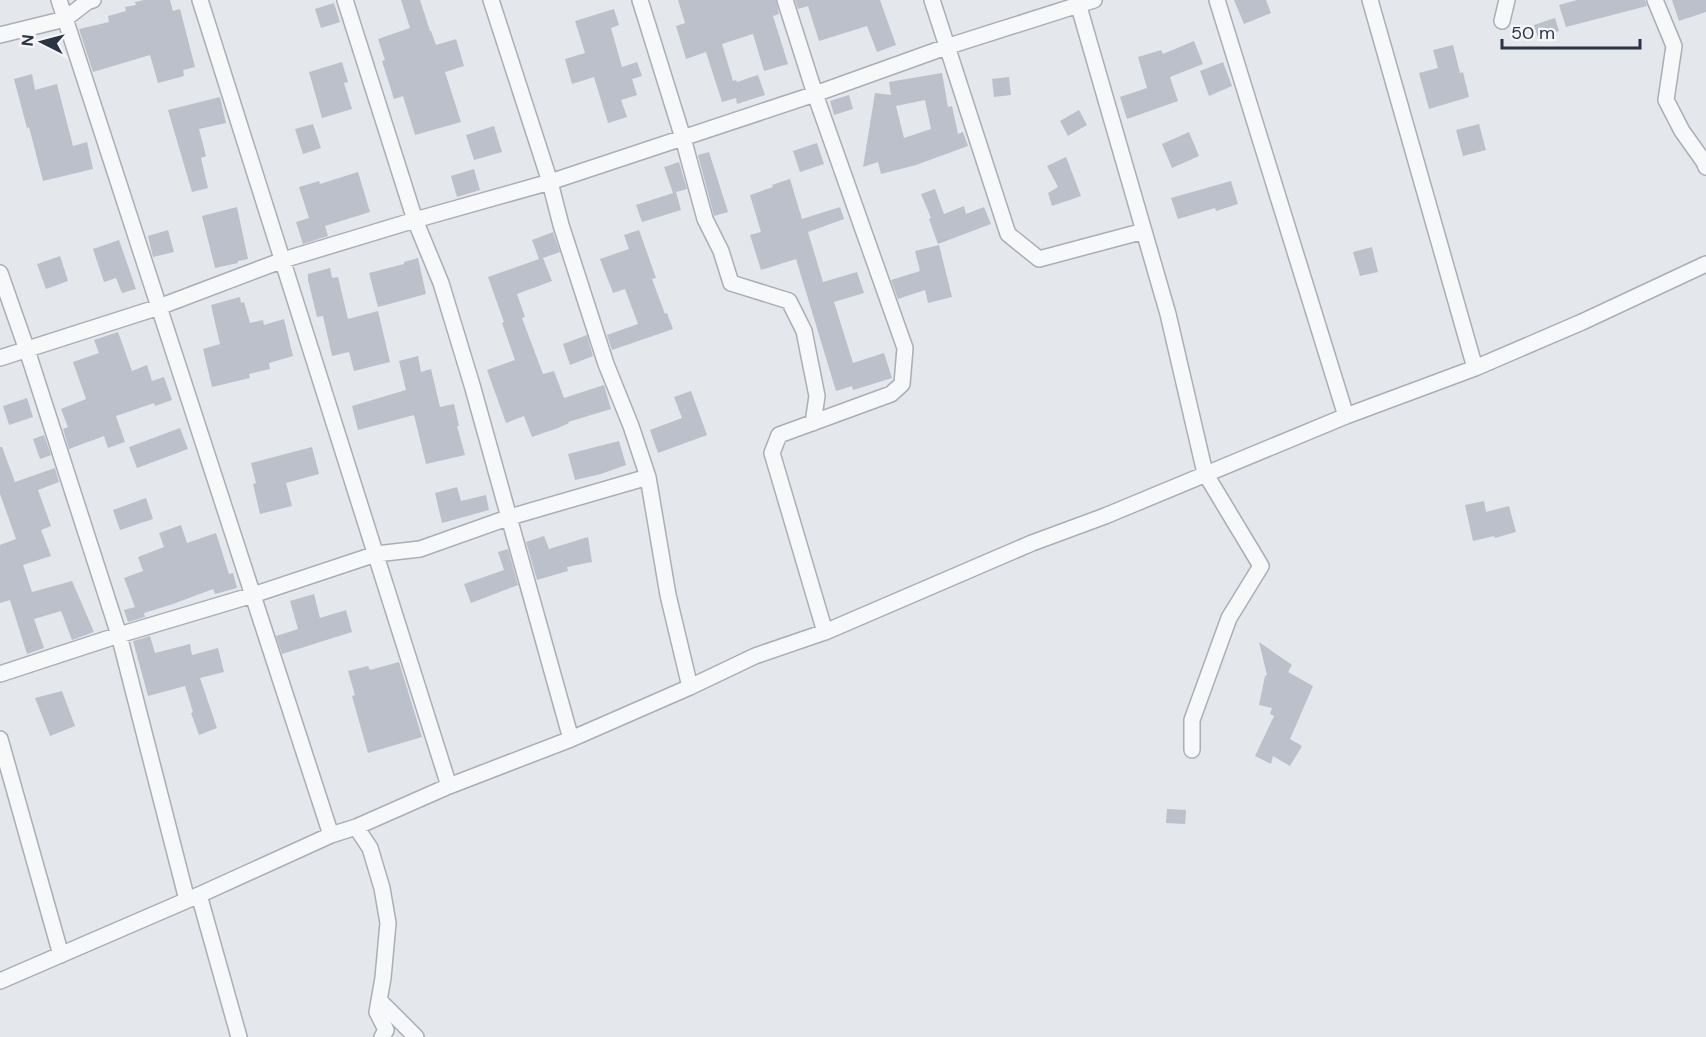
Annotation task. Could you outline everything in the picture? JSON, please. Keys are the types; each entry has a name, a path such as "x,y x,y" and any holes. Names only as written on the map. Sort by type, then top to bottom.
{"street":[{"path":"59,0 331,835"},
{"path":"0,35 65,19 93,0"},
{"path":"200,0 449,786"},
{"path":"345,0 415,220 441,283 510,517 571,739"},
{"path":"491,0 606,364 631,426 648,477 668,595 690,687"},
{"path":"640,0 683,138 705,219 721,251 731,283 789,301 804,332 818,396 813,423"},
{"path":"785,0 815,94 905,348 902,384 891,394 779,435 772,453 825,632"},
{"path":"932,0 1008,234 1039,259 1144,231"},
{"path":"0,358 159,307 283,260 550,182 815,94 946,46 1078,2 1094,0"},
{"path":"1217,0 1347,416"},
{"path":"1370,0 1475,368"},
{"path":"1502,21 1506,0"},
{"path":"1655,0 1674,46 1666,100 1682,131 1706,167"},
{"path":"1078,2 1168,314 1205,473 1261,566 1229,618 1192,720 1192,750"},
{"path":"0,981 193,898 331,835 356,827 449,786 571,739 755,656 825,632 1032,543 1105,516 1347,416 1475,368 1582,322 1706,264"},
{"path":"0,273 119,635 193,898 239,1037"},
{"path":"0,674 376,554 420,549 510,517 648,477"},
{"path":"0,739 61,955"},
{"path":"356,827 370,848 382,888 388,923 377,1012 385,1035"},
{"path":"379,1000 416,1037"}],"building":[{"path":"170,0 173,11 180,9 195,67 183,70 184,76 158,83 150,55 93,72 79,29 109,22 108,16 126,11 125,7 136,5 135,2"},
{"path":"401,0 420,0 436,45 456,39 464,66 445,72 461,122 415,135 403,96 394,99 382,61 385,60 378,39 410,28"},
{"path":"678,0 776,0 779,14 773,16 788,64 764,71 753,34 722,44 733,81 737,82 758,75 765,95 737,104 736,98 722,102 706,52 686,59 676,26 685,23"},
{"path":"795,0 880,0 896,45 877,52 867,26 819,41 808,6 798,9"},
{"path":"1234,0 1266,0 1271,13 1244,24"},
{"path":"1577,0 1645,0 1647,6 1566,27 1559,5"},
{"path":"1672,0 1706,0 1706,12 1679,21"},
{"path":"334,3 340,22 321,28 315,9"},
{"path":"614,9 619,25 611,28 622,67 637,62 642,76 632,79 637,95 621,100 627,117 608,123 594,77 572,84 565,59 585,53 575,21"},
{"path":"1555,18 1559,31 1538,38 1534,25"},
{"path":"1194,41 1203,64 1170,77 1178,101 1127,119 1120,97 1147,88 1138,57 1161,50 1163,54"},
{"path":"1453,45 1469,97 1429,109 1419,73 1438,68 1433,50"},
{"path":"342,62 348,82 344,83 352,109 322,118 309,72"},
{"path":"1223,62 1232,86 1209,96 1200,71"},
{"path":"942,73 948,107 952,106 958,134 963,132 968,146 916,165 881,174 878,162 863,167 875,93 891,95 889,82","holes":["925,100 931,129 904,138 896,106"]},
{"path":"32,74 35,90 57,84 73,146 87,142 93,169 43,181 14,79"},
{"path":"1009,77 1011,95 994,97 992,79"},
{"path":"849,95 853,109 834,115 830,101"},
{"path":"220,97 226,123 199,129 206,156 201,158 208,188 192,192 168,110"},
{"path":"1079,110 1087,125 1068,136 1060,121"},
{"path":"313,124 321,148 303,154 295,129"},
{"path":"1479,124 1486,150 1463,156 1456,130"},
{"path":"494,126 502,152 474,160 466,135"},
{"path":"1189,132 1199,156 1172,168 1162,144"},
{"path":"817,143 824,164 800,172 793,151"},
{"path":"709,152 728,212 714,216 698,155"},
{"path":"1066,157 1081,196 1052,206 1048,193 1058,187 1047,166"},
{"path":"679,162 687,189 676,192 681,210 642,222 636,205 673,193 664,167"},
{"path":"474,169 480,190 457,197 451,176"},
{"path":"358,172 370,212 325,226 328,236 303,244 296,222 309,218 299,187 319,181 320,184"},
{"path":"790,179 802,219 840,207 844,219 808,232 823,282 857,272 864,293 834,302 853,363 884,353 892,378 853,390 852,386 836,391 796,259 761,270 750,235 761,232 750,195"},
{"path":"1231,181 1238,204 1178,219 1171,198"},
{"path":"935,189 944,214 964,206 966,214 984,207 991,224 938,244 921,194"},
{"path":"237,207 248,259 215,268 202,216"},
{"path":"168,230 174,252 153,257 148,236"},
{"path":"639,230 656,278 652,279 673,329 612,350 607,335 638,324 625,289 613,293 600,259 629,249 624,235"},
{"path":"553,232 560,252 543,258 552,281 517,294 525,317 522,318 543,374 554,371 564,398 604,385 611,409 568,422 532,437 524,416 506,423 487,370 515,360 488,277 539,259 532,240"},
{"path":"119,240 136,289 122,293 116,278 104,282 93,249"},
{"path":"939,245 952,297 928,303 925,290 898,299 891,280 920,271 915,251"},
{"path":"1372,247 1378,272 1360,276 1353,252"},
{"path":"60,256 68,281 46,289 37,264"},
{"path":"418,258 426,294 378,307 369,273"},
{"path":"330,268 332,278 338,277 348,319 378,311 390,362 354,371 349,352 332,356 323,316 317,317 308,280 308,274"},
{"path":"240,297 241,303 244,302 250,323 263,320 264,325 284,319 293,356 269,363 270,369 249,374 250,378 212,387 203,349 220,344 211,305"},
{"path":"118,332 132,371 147,365 152,381 164,377 172,400 155,406 154,403 116,416 125,442 108,448 104,436 69,449 63,429 68,427 61,409 86,399 73,362 99,353 94,340"},
{"path":"587,335 593,356 570,365 563,344"},
{"path":"418,356 421,372 431,369 440,407 454,404 465,455 426,464 414,415 358,430 352,406 406,390 399,361"},
{"path":"691,391 707,435 658,453 650,430 682,418 674,397"},
{"path":"27,398 33,417 9,425 3,406"},
{"path":"180,428 188,449 137,468 129,447"},
{"path":"44,435 51,455 40,459 33,439"},
{"path":"619,441 626,465 575,480 568,454"},
{"path":"0,447 2,447 15,482 55,468 59,482 38,490 51,526 41,530 51,556 23,565 32,592 72,581 94,632 72,640 61,611 34,619 44,648 27,654 10,600 0,603 0,545 16,539 0,494"},
{"path":"312,447 319,474 286,483 292,506 260,514 251,463"},
{"path":"457,487 461,501 486,495 489,510 442,523 435,493"},
{"path":"146,498 153,519 120,530 113,510"},
{"path":"1484,501 1486,512 1509,506 1516,532 1473,541 1465,505"},
{"path":"181,525 187,543 216,533 229,574 233,573 237,588 215,594 213,589 144,613 145,617 128,622 124,610 135,607 124,578 143,571 138,557 164,547 159,533"},
{"path":"544,536 549,549 588,537 592,562 567,567 568,571 537,580 526,542"},
{"path":"508,549 518,585 471,603 464,584 504,570 498,552"},
{"path":"314,594 320,618 346,610 352,632 282,654 276,636 298,629 290,601"},
{"path":"150,636 155,653 190,644 192,655 218,648 224,672 200,678 217,728 199,735 185,686 148,696 133,641"},
{"path":"1259,642 1292,665 1288,672 1313,686 1290,739 1302,746 1290,766 1273,756 1271,764 1255,756 1274,716 1270,714 1272,708 1259,705 1267,675"},
{"path":"399,662 422,737 368,753 352,696 355,695 348,671 368,666 370,670"},
{"path":"62,691 75,726 50,736 35,698"},
{"path":"1167,809 1186,810 1185,824 1166,823"}]}
